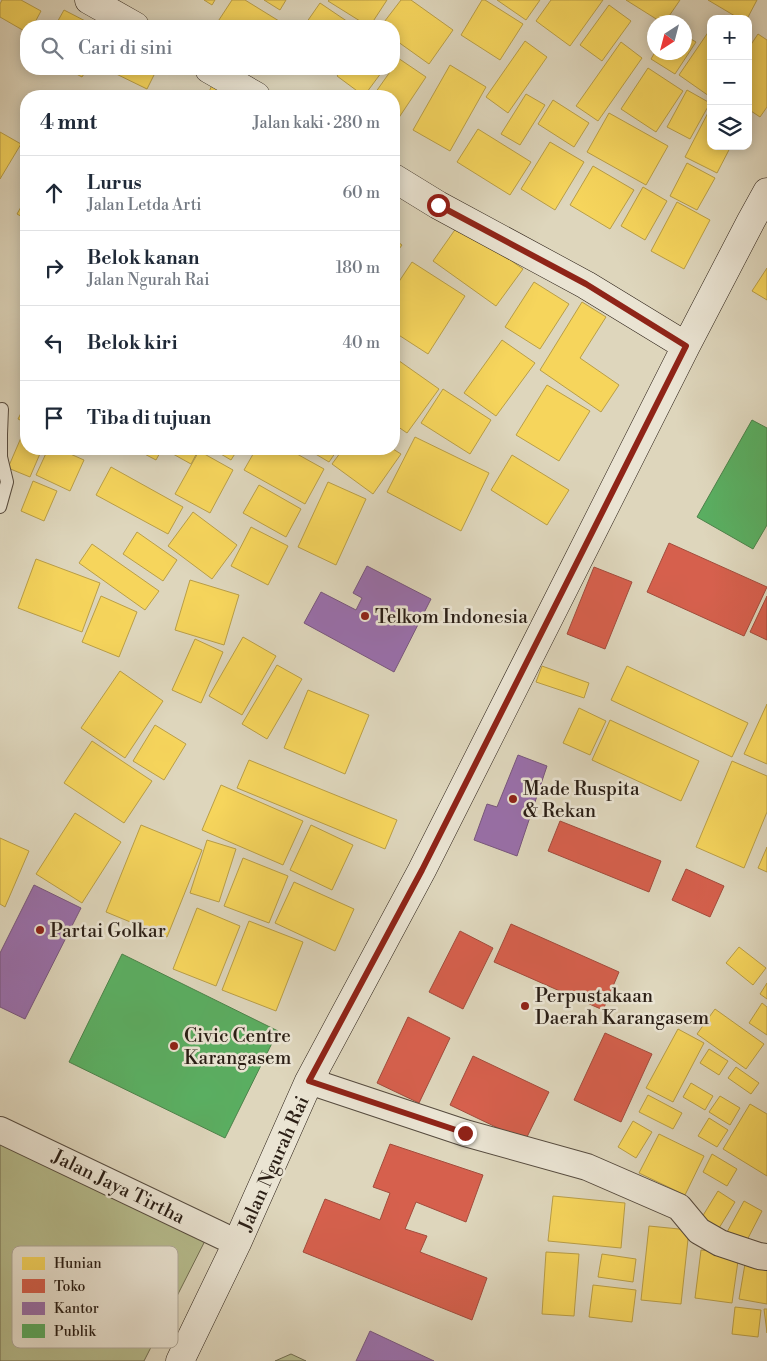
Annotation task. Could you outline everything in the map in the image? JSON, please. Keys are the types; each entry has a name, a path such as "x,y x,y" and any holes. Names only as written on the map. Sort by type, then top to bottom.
{"street":[{"path":"97,2 126,20"},
{"path":"219,75 246,90"},
{"path":"400,182 438,205 586,284 686,346"},
{"name":"Jalan Ngurah Rai","path":"180,1361 238,1243 309,1081 422,870 686,346 750,221 767,192"},
{"path":"309,1081 465,1133 587,1166 679,1207 699,1231 720,1243 767,1257"},
{"name":"Jalan Jaya Tirtha","path":"0,1130 238,1243"}],"lane":[{"path":"0,506 7,482 1,457 2,409"}],"green space":[{"path":"0,1125 211,1229 178,1294 178,1246 12,1246 12,1348 151,1348 144,1361 0,1361"},
{"path":"291,1354 306,1361 275,1361"}],"building: Hunian":[{"path":"2,0 21,0 41,11 36,20 20,20 20,29 0,17 0,4"},
{"path":"204,0 215,0 212,5"},
{"path":"232,0 245,0 277,20 219,20"},
{"path":"264,0 286,0 280,10"},
{"path":"387,0 374,20 358,20 328,1"},
{"path":"401,0 411,0 453,30 429,64 400,43 400,20 386,20"},
{"path":"482,0 485,0 523,24 500,60 461,35"},
{"path":"497,0 540,0 526,20"},
{"path":"551,0 603,0 570,46 536,21"},
{"path":"626,0 680,0 670,15 650,15"},
{"path":"708,0 757,0 749,15 733,15"},
{"path":"320,3 345,20 308,20"},
{"path":"609,5 631,21 602,61 580,45"},
{"path":"64,10 83,20 58,20"},
{"path":"707,34 707,95 679,75 689,60 692,60 692,56"},
{"path":"758,34 767,40 767,107 760,117 752,112 752,43"},
{"path":"692,40 696,42 692,48"},
{"path":"525,41 547,57 508,113 486,97"},
{"path":"621,42 642,58 598,121 576,106"},
{"path":"400,59 426,77 400,116 400,90 377,90 388,75 400,75"},
{"path":"653,60 684,60 675,74"},
{"path":"450,65 486,87 450,151 413,130"},
{"path":"648,68 683,91 656,132 621,109"},
{"path":"118,75 154,75 147,89"},
{"path":"380,75 368,90 356,90 337,76"},
{"path":"214,81 232,90 210,90"},
{"path":"687,90 707,101 707,108 690,139 667,127"},
{"path":"526,94 545,105 520,145 501,134"},
{"path":"553,100 589,123 574,147 538,124"},
{"path":"609,113 668,146 646,185 587,152"},
{"path":"707,115 707,150 729,150 717,173 685,157"},
{"path":"478,129 531,162 510,195 457,162"},
{"path":"0,132 20,143 20,146 0,179"},
{"path":"550,142 584,162 555,210 521,189"},
{"path":"687,163 715,178 697,210 670,196"},
{"path":"593,166 634,190 610,229 570,205"},
{"path":"643,187 667,201 645,240 621,226"},
{"path":"677,202 710,220 684,269 651,251"},
{"path":"459,224 523,269 496,306 433,261"},
{"path":"412,262 465,296 428,354 400,336 400,280"},
{"path":"767,268 767,300 752,291"},
{"path":"534,282 569,304 540,349 505,327"},
{"path":"582,302 606,317 580,358 619,385 601,412 540,370"},
{"path":"502,340 535,363 496,416 464,393"},
{"path":"400,362 439,389 407,433 400,428"},
{"path":"547,385 590,411 559,461 516,435"},
{"path":"443,389 491,420 470,454 421,423"},
{"path":"415,437 489,473 461,531 387,492"},
{"path":"20,440 20,455 39,455 30,477 8,468"},
{"path":"401,454 373,494 332,464 339,455"},
{"path":"45,455 73,455 84,460 70,491 36,475"},
{"path":"146,455 159,455 156,460"},
{"path":"175,455 196,455 191,464"},
{"path":"197,455 206,455 233,470 210,513 175,494"},
{"path":"222,455 234,455 231,460"},
{"path":"253,455 299,455 324,469 305,504 244,470"},
{"path":"317,455 334,455 329,462"},
{"path":"512,455 569,490 547,525 491,490"},
{"path":"111,467 183,507 168,534 96,495"},
{"path":"33,481 57,491 44,521 21,511"},
{"path":"328,482 366,499 336,565 298,547"},
{"path":"259,485 301,509 286,537 243,513"},
{"path":"193,512 237,545 212,579 168,546"},
{"path":"251,527 288,546 268,585 231,566"},
{"path":"137,532 177,560 163,581 123,554"},
{"path":"92,544 159,591 145,610 79,563"},
{"path":"36,559 100,583 82,632 18,608"},
{"path":"190,580 239,595 224,645 175,630"},
{"path":"101,596 137,612 119,657 82,642"},
{"path":"243,637 276,656 242,715 209,696"},
{"path":"195,639 223,652 201,703 172,690"},
{"path":"277,665 302,679 267,739 242,724"},
{"path":"542,666 589,683 584,698 536,682"},
{"path":"627,666 748,723 732,757 611,700"},
{"path":"120,671 163,701 125,758 81,728"},
{"path":"308,690 369,715 345,774 284,748"},
{"path":"767,704 767,764 744,754"},
{"path":"579,708 606,721 590,755 563,743"},
{"path":"610,720 699,761 681,801 592,760"},
{"path":"155,725 186,744 164,780 133,761"},
{"path":"92,741 152,781 124,823 64,783"},
{"path":"249,760 397,820 385,849 237,788"},
{"path":"732,761 767,776 767,812 744,868 696,847"},
{"path":"221,785 303,821 283,865 202,830"},
{"path":"75,813 121,842 82,903 36,874"},
{"path":"141,825 202,850 167,937 106,912"},
{"path":"311,825 353,845 332,890 290,870"},
{"path":"0,838 29,851 5,907 0,904"},
{"path":"207,840 236,849 219,902 190,893"},
{"path":"767,847 767,872 758,868"},
{"path":"243,858 288,876 269,923 224,906"},
{"path":"294,882 354,909 335,951 275,923"},
{"path":"197,908 240,926 216,986 173,969"},
{"path":"249,921 303,942 276,1011 222,990"},
{"path":"739,947 766,968 753,985 726,963"},
{"path":"767,983 767,999 760,994"},
{"path":"762,1003 767,1007 767,1035 749,1023"},
{"path":"715,1009 764,1044 746,1069 697,1034"},
{"path":"678,1029 704,1043 673,1102 646,1088"},
{"path":"709,1049 728,1061 719,1075 700,1063"},
{"path":"736,1067 759,1083 751,1094 728,1078"},
{"path":"691,1083 713,1096 705,1110 683,1097"},
{"path":"648,1095 682,1113 673,1129 639,1112"},
{"path":"720,1096 740,1108 730,1125 709,1112"},
{"path":"750,1104 767,1114 767,1176 723,1149"},
{"path":"709,1118 728,1130 717,1147 698,1136"},
{"path":"633,1121 652,1132 636,1158 618,1147"},
{"path":"659,1134 704,1156 685,1195 639,1173"},
{"path":"712,1154 737,1169 727,1186 703,1172"},
{"path":"718,1191 735,1202 716,1233 699,1222"},
{"path":"553,1196 625,1203 621,1248 548,1241"},
{"path":"744,1201 762,1211 745,1244 726,1234"},
{"path":"649,1226 689,1230 681,1304 641,1300"},
{"path":"701,1250 739,1254 732,1303 695,1298"},
{"path":"546,1252 579,1254 574,1316 542,1314"},
{"path":"602,1254 636,1259 633,1282 598,1277"},
{"path":"746,1258 767,1262 767,1304 739,1299"},
{"path":"593,1285 636,1290 632,1322 589,1317"},
{"path":"735,1307 761,1310 758,1337 732,1334"},
{"path":"764,1309 767,1309 767,1333"}],"building: Toko":[{"path":"669,543 767,587 744,636 647,592"},
{"path":"594,567 632,582 605,649 567,634"},
{"path":"767,596 767,640 750,632"},
{"path":"560,821 661,861 649,892 548,851"},
{"path":"686,869 724,886 710,917 672,900"},
{"path":"511,924 619,972 603,1010 494,962"},
{"path":"460,931 493,948 463,1009 429,992"},
{"path":"408,1017 450,1038 419,1103 377,1083"},
{"path":"605,1033 652,1054 621,1122 574,1100"},
{"path":"473,1056 549,1092 525,1141 450,1105"},
{"path":"390,1144 483,1175 466,1222 416,1202 405,1229 427,1236 420,1252 487,1278 472,1320 303,1252 325,1199 380,1220 390,1193 373,1187"}],"building: Kantor":[{"name":"Telkom Indonesia","path":"367,566 431,599 394,672 304,623 321,592 356,610 362,598 353,593"},
{"path":"518,755 547,766 517,856 474,840 487,804 497,807"},
{"name":"Partai Golkar","path":"34,885 81,908 25,1019 0,1007 0,953"},
{"path":"370,1331 434,1361 356,1361"}],"building: Publik":[{"path":"752,420 767,428 767,525 753,549 697,517"},
{"name":"Civic Centre Karangasem","path":"122,954 278,1031 225,1138 69,1062"}],"place":[{"name":"Telkom Indonesia","path":"365,616"},
{"name":"Made Ruspita & Rekan","path":"513,799"},
{"name":"Partai Golkar","path":"40,930"},
{"name":"Perpustakaan Daerah Karangasem","path":"525,1006"},
{"name":"Civic Centre Karangasem","path":"174,1046"}],"route":[{"path":"438,205 586,284 686,346 422,870 309,1081 465,1133"}]}
